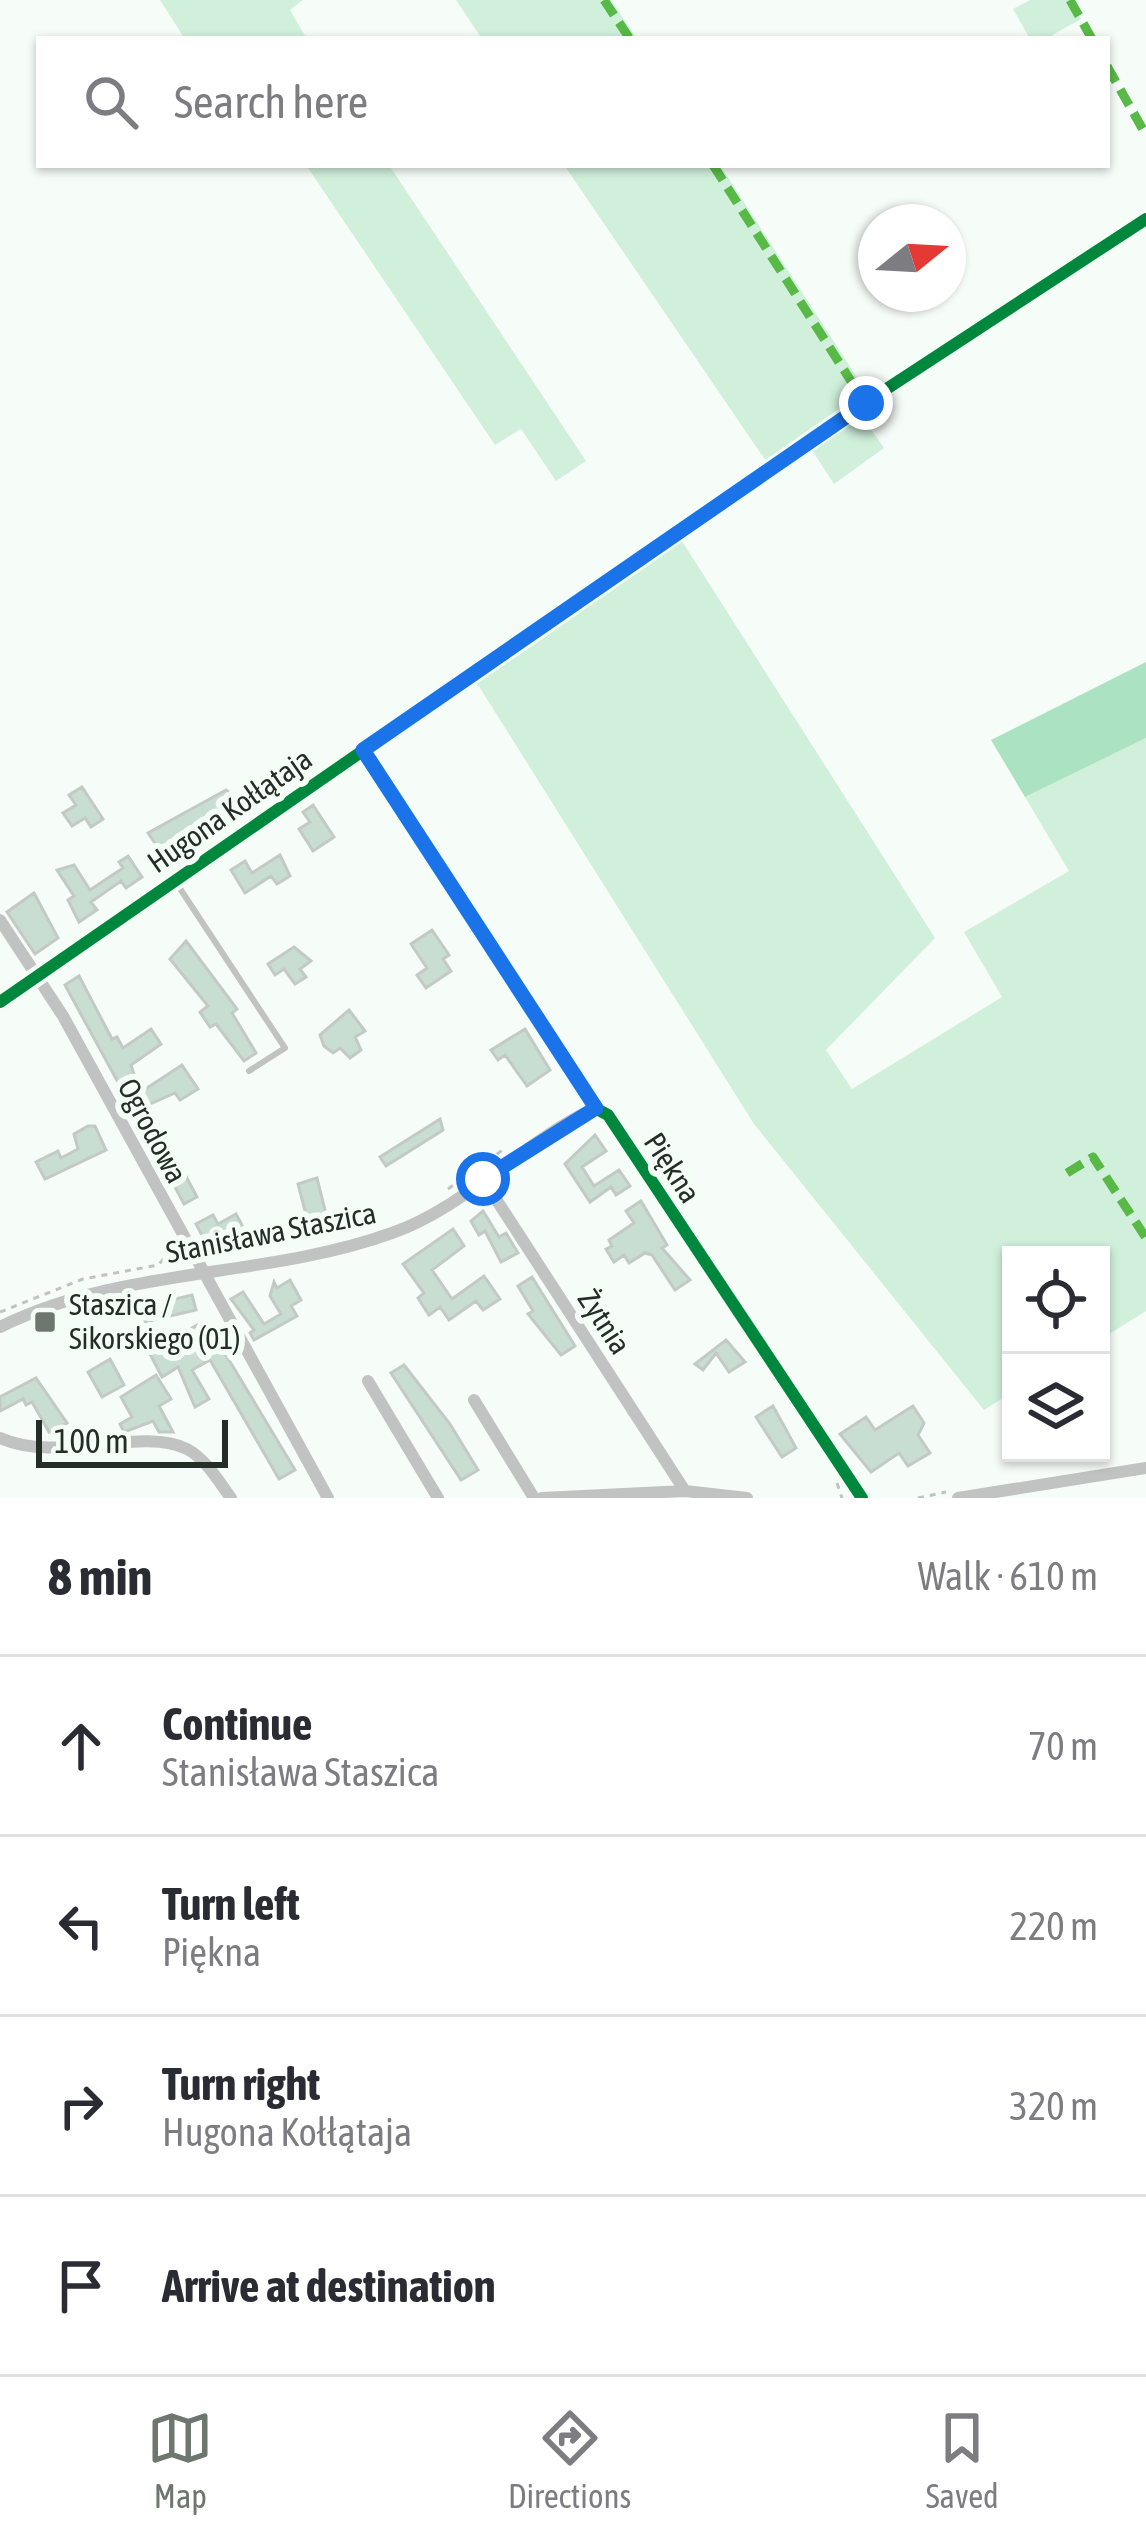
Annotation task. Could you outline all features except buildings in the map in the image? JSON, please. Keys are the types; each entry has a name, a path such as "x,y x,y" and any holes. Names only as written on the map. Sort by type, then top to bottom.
{"street":[{"name":"Hugona Kołłątaja","path":"0,1001 866,403 1146,219"},
{"name":"Piękna","path":"363,750 596,1108 608,1115 859,1497"},
{"path":"0,920 38,976"},
{"name":"Ogrodowa","path":"38,976 328,1498"},
{"name":"Stanisława Staszica","path":"0,1327 49,1303 95,1289 200,1273 396,1232 596,1108"},
{"name":"Żytnia","path":"483,1179 685,1491"},
{"path":"368,1381 437,1498"},
{"path":"474,1400 538,1498 685,1491 747,1498"},
{"path":"0,1438 49,1449 156,1444 186,1448 231,1498"},
{"path":"958,1498 1146,1468"}],"lane":[{"path":"173,878 285,1048 248,1072"}],"path":[{"path":"443,1192 514,1143"},
{"path":"0,1312 82,1279 158,1265 182,1240"}],"green space":[{"path":"160,0 303,0 290,10 305,36 183,36"},
{"path":"456,0 611,0 635,36 480,36"},
{"path":"1030,0 1070,0 1081,19 1050,36 1028,36 1013,9"},
{"path":"308,168 391,168 586,461 556,481 521,429 495,445"},
{"path":"566,168 722,168 869,396 770,467"},
{"path":"859,412 884,448 834,484 810,447"},
{"path":"680,538 935,938 826,1050 852,1089 1002,997 964,932 1069,871 1025,797 1146,738 1146,1311 1110,1333 1110,1246 1002,1246 1002,1399 984,1410 754,1124 475,680"},
{"path":"1146,662 1146,738 1025,797 991,740"}],"marked path":[{"path":"604,0 628,36"},
{"path":"1070,0 1090,36"},
{"path":"1110,71 1146,135"},
{"path":"715,168 865,403"},
{"path":"1067,1173 1093,1157 1146,1238"}],"cycle path":[{"path":"0,1002 865,403 1146,219"},
{"path":"363,750 595,1108 608,1115 862,1498"}],"place":[{"name":"Staszica / Sikorskiego (01)","path":"45,1322"}],"route":[{"path":"483,1179 596,1108 363,750 866,403"}]}
